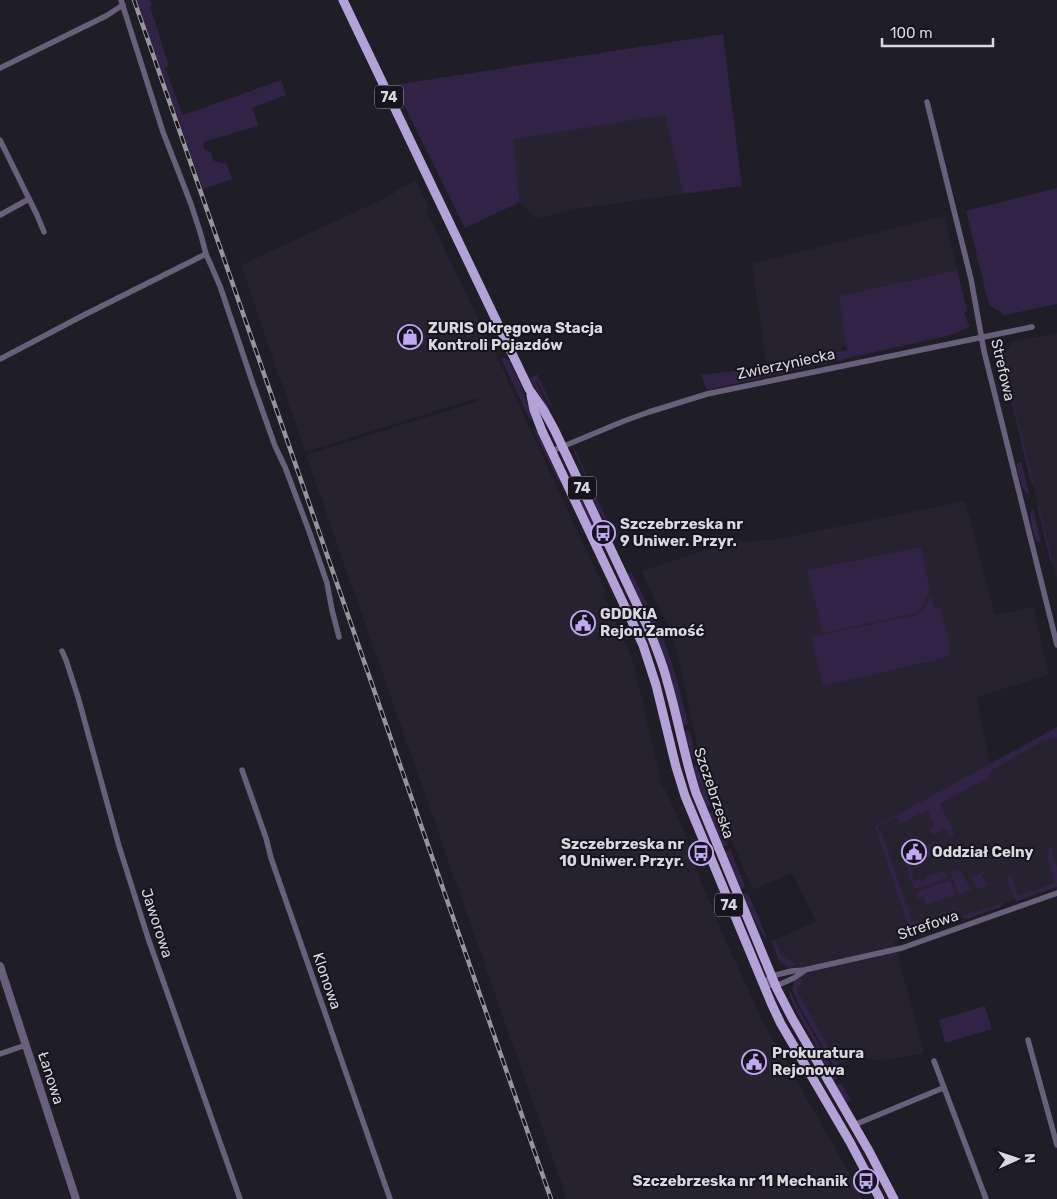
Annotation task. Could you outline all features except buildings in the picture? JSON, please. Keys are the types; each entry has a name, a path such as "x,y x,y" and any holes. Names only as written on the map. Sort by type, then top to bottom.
{"main road":[{"name":"74","path":"343,0 528,386"},
{"name":"Szczebrzeska","path":"528,386 562,447 656,648 668,682 696,793 776,986 792,1018 869,1151 894,1199"},
{"name":"Szczebrzeska","path":"528,386 534,410 552,451 643,645 656,685 685,796 762,984 781,1024 850,1142 880,1199"}],"street":[{"path":"0,68 106,16 122,3 160,125 191,204 202,235 206,254 220,286 252,384 275,446 285,467 327,583 339,637"},
{"name":"Strefowa","path":"927,102 971,279 984,351 1057,644"},
{"path":"0,140 44,232"},
{"path":"0,215 29,200"},
{"path":"0,359 206,254"},
{"name":"Zwierzyniecka","path":"552,451 649,412 707,394 1032,327"},
{"name":"Jaworowa","path":"62,651 78,697 119,846 148,938 240,1199"},
{"name":"Klonowa","path":"242,770 390,1199"},
{"name":"Strefowa","path":"762,984 772,976 902,948 1057,894"},
{"name":"Łanowa","path":"0,966 76,1199"},
{"name":"Strefowa","path":"776,986 794,978 804,970"},
{"path":"762,984 776,986"},
{"path":"1028,1040 1057,1145"},
{"path":"0,1054 26,1045"},
{"path":"934,1061 986,1199"},
{"path":"854,1125 943,1088"}],"shaded area":[{"path":"136,0 150,0 152,5 150,6 169,66 165,68 183,115 281,80 286,95 252,108 259,126 203,142 204,149 211,152 214,161 227,164 232,179 203,189"},
{"path":"723,34 742,186 683,194 665,115 513,140 520,202 465,228 394,85"},
{"path":"665,115 683,194 576,209 536,219 520,202 512,140"},
{"path":"416,181 428,206 427,212 507,378 606,592 603,594 632,657 662,786 683,829 692,859 722,932 763,1022 846,1167 862,1199 567,1199 306,455 478,401 477,398 305,451 241,265 394,194 393,191"},
{"path":"1057,188 1057,304 1005,315 989,305 966,211"},
{"path":"944,216 957,270 840,296 847,345 841,347 842,351 767,367 752,264"},
{"path":"957,270 967,310 964,314 970,327 951,335 707,390 701,375 767,367 847,350 839,296"},
{"path":"1057,333 1057,579 1002,359 1012,342"},
{"path":"1001,342 1007,351 1002,359 1034,484 1031,483 1007,383 994,352 995,346"},
{"path":"501,358 509,361 521,386 531,415 530,421"},
{"path":"537,374 555,412 548,403 537,381 551,410 548,410 530,378"},
{"path":"533,429 537,432 559,478 559,482"},
{"path":"575,449 606,518 605,520 597,509 590,486 575,454"},
{"path":"1021,462 1030,496 1024,490 1019,478 1017,465"},
{"path":"574,489 578,491 596,527 595,529 592,529"},
{"path":"965,501 995,615 1033,607 1049,675 976,697 990,765 1057,727 1057,885 1008,902 910,931 912,937 894,941 924,1053 884,1061 859,1057 838,1064 798,993 775,940 816,921 792,873 753,890 704,773 674,643 641,571 729,543 778,539"},
{"path":"1039,504 1053,563 1051,564 1037,505"},
{"path":"1033,508 1041,542 1038,543 1032,528 1031,512"},
{"path":"921,547 930,591 922,606 915,613 823,633 807,570"},
{"path":"631,572 648,605 644,605 641,602 627,574"},
{"path":"931,594 934,607 939,607 948,637 949,654 945,658 823,686 811,637 916,615 925,607"},
{"path":"652,612 668,653 681,695 688,724 683,726 667,663 649,618 649,614"},
{"path":"1057,727 1057,738 1043,741 989,772 990,776 940,804 955,835 948,836 946,829 932,834 929,829 935,825 927,810 901,823 897,817 878,827 884,838 889,837 884,839 888,850 893,848 888,851 892,862 897,861 892,863 896,874 901,873 896,875 900,886 905,884 900,887 904,897 909,896 904,899 908,909 913,908 908,910 912,921 919,920 922,928 910,931 875,827"},
{"path":"684,731 690,731 696,759 690,755"},
{"path":"698,765 711,806 706,807 694,770 694,766"},
{"path":"713,811 728,845 722,846 709,814"},
{"path":"927,845 933,846 937,853 926,857 922,847"},
{"path":"1051,847 1054,850 1052,852 1057,867 1057,887 1017,901 1014,898 1008,877 1011,876 1018,896 1055,883 1048,857 1049,848"},
{"path":"730,849 745,886 740,890 725,853"},
{"path":"905,852 914,881 920,879 921,881 926,879 926,877 943,871 947,874 947,878 914,888 903,857"},
{"path":"958,869 971,889 961,894 958,893 951,873 951,871"},
{"path":"987,872 982,875 987,884 993,881 994,884 978,889 972,878"},
{"path":"948,881 951,883 955,893 954,896 926,905 924,897 917,899 918,891"},
{"path":"746,893 767,937 764,937 747,906 742,895"},
{"path":"1003,903 1003,906 966,919 960,916"},
{"path":"775,940 782,956 798,965 787,966 780,963 771,941"},
{"path":"803,978 797,990 838,1064 842,1076 840,1078 793,992 793,983"},
{"path":"789,989 838,1078 835,1081 794,1007"},
{"path":"985,1006 992,1029 945,1043 939,1020"},
{"path":"841,1083 851,1100 847,1102 837,1087"}],"railway":[{"path":"134,0 551,1199"}],"place":[{"name":"ZURIS Okręgowa Stacja Kontroli Pojazdów","path":"410,337"},
{"name":"Szczebrzeska nr 9 Uniwer. Przyr.","path":"603,533"},
{"name":"GDDKiA Rejon Zamość","path":"583,623"},
{"name":"Oddział Celny","path":"914,852"},
{"name":"Szczebrzeska nr 10 Uniwer. Przyr.","path":"701,853"},
{"name":"Prokuratura Rejonowa","path":"754,1062"},
{"name":"Szczebrzeska nr 11 Mechanik","path":"866,1181"}]}
